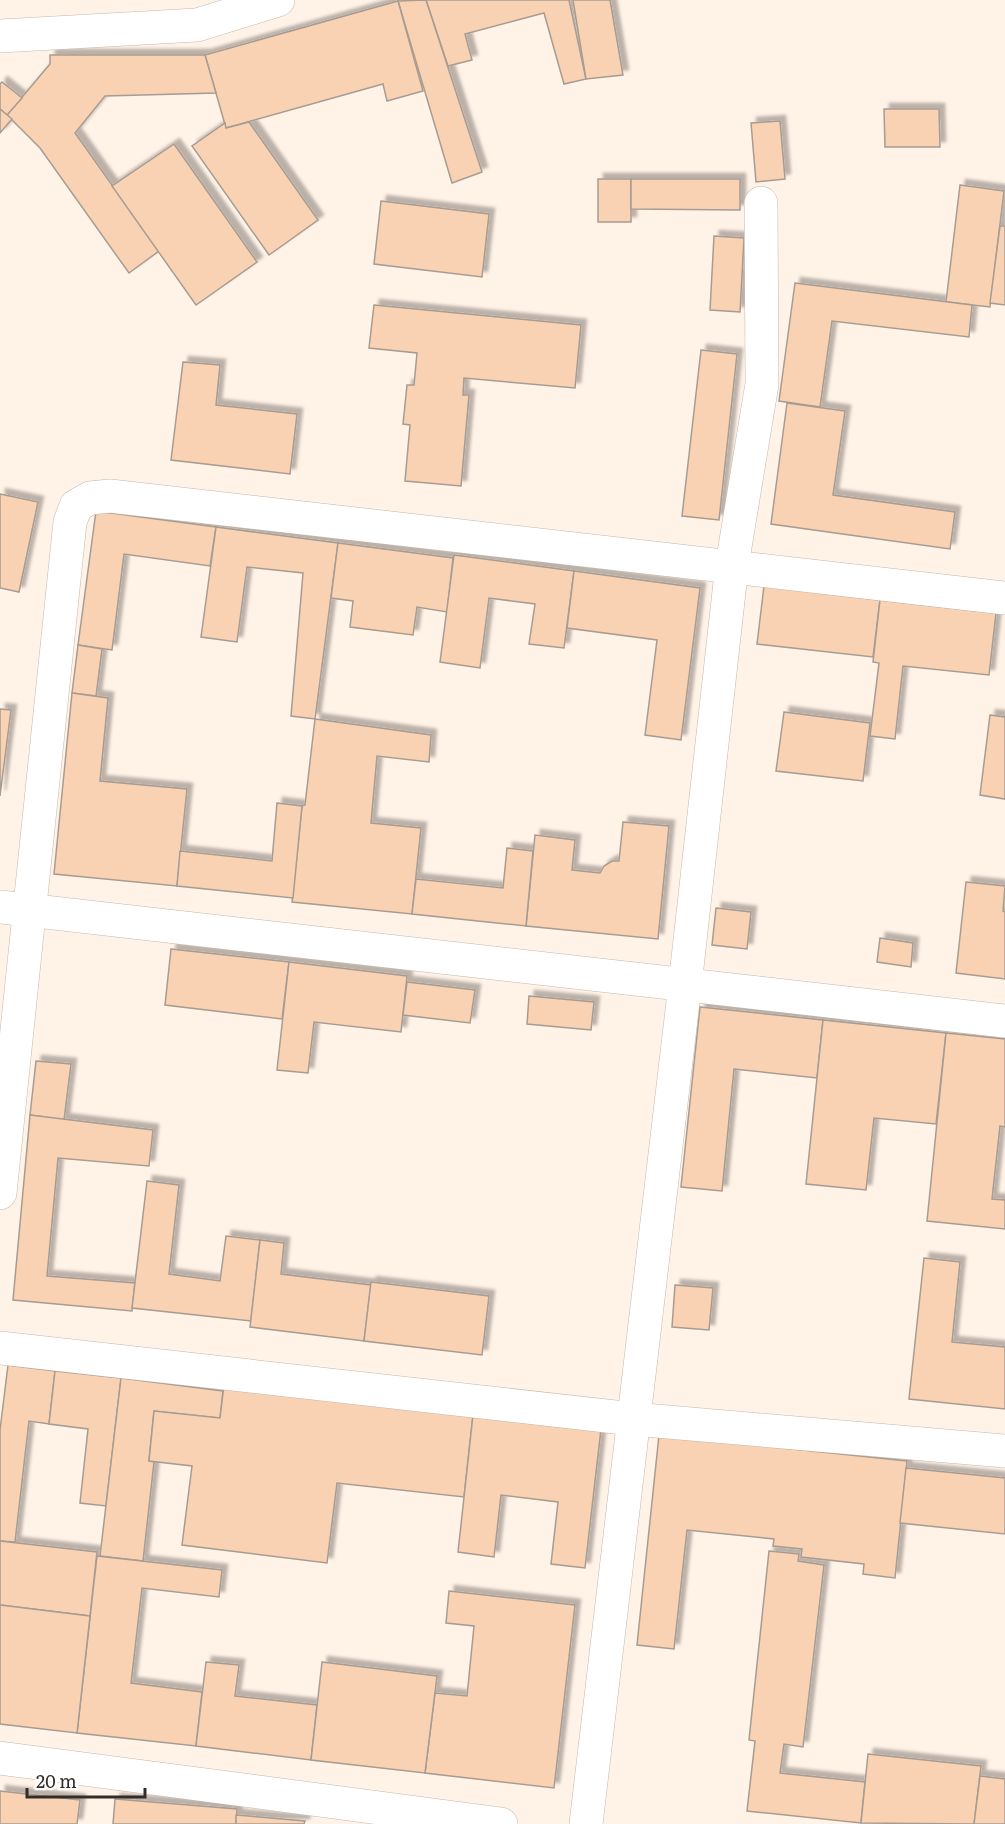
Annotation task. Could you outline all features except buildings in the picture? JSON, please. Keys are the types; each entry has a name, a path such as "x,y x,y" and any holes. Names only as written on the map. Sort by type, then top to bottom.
{"street":[{"path":"0,36 197,25 278,0"},
{"path":"586,1824 686,985 732,565 762,384 761,203"},
{"path":"0,1193 15,909 70,522 76,506 90,498 121,498 732,565 1005,598"},
{"path":"15,909 1005,1021"},
{"path":"0,1348 633,1419 1005,1451"},
{"path":"0,1758 501,1824"}]}
